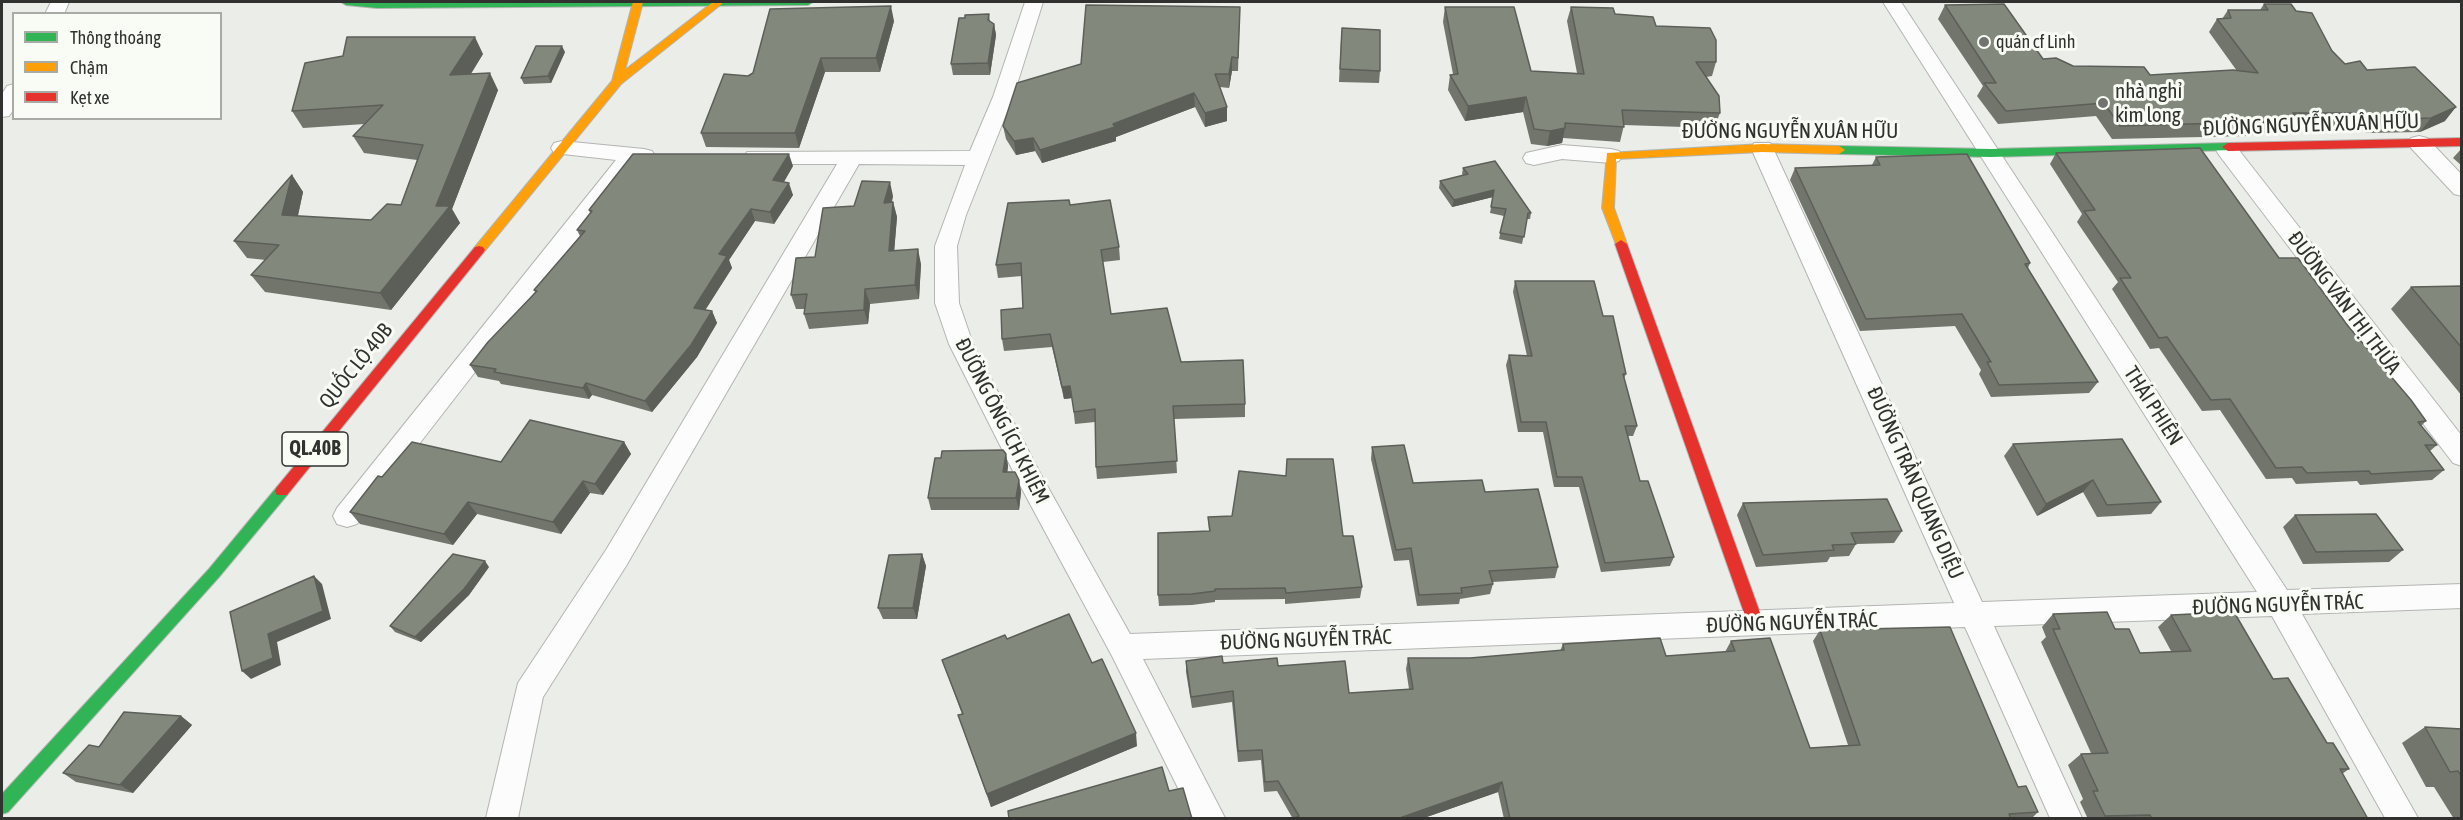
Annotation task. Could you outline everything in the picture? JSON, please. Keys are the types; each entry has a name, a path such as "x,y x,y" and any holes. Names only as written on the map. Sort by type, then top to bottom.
{"main road":[{"path":"346,2 377,5 808,2"},
{"path":"617,82 638,2"},
{"path":"617,82 719,2"},
{"name":"QUỐC LỘ 40B","path":"2,806 214,573 617,82"},
{"name":"ĐƯỜNG NGUYỄN XUÂN HỮU","path":"1611,156 1762,148 1991,153 2227,150 2462,142"},
{"path":"1611,156 1608,208 1756,624"}],"street":[{"name":"ĐƯỜNG ÔNG ÍCH KHIÊM","path":"1034,2 1004,97 977,159 946,246 947,303 961,344 1009,439 1122,646 1209,819"},
{"name":"THÁI PHIÊN","path":"1892,2 2281,605 2402,819"},
{"path":"2,111 12,94"},
{"path":"2419,143 2462,189"},
{"path":"562,148 631,156 666,156"},
{"name":"ĐƯỜNG TRẦN QUANG DIỆU","path":"1762,148 2066,819"},
{"name":"ĐƯỜNG VĂN THỊ THỪA","path":"2227,150 2462,456"},
{"path":"1534,159 1562,152 1611,156"},
{"path":"347,516 631,156"},
{"path":"735,157 977,159"},
{"path":"502,819 529,693 616,558 851,159"},
{"name":"ĐƯỜNG NGUYỄN TRÁC","path":"1122,646 2281,605 2462,596"}],"building":[{"path":"2004,4 2043,59 2056,58 2073,66 2144,67 2150,75 2233,70 2258,73 2217,19 2231,18 2228,10 2268,10 2264,4 2291,4 2296,11 2312,13 2332,51 2345,64 2360,61 2367,70 2415,67 2456,107 2431,118 2377,120 2368,113 2293,113 2295,116 2257,122 2120,126 2104,103 2006,111 1984,83 1996,83 1945,5"},
{"path":"1086,5 1240,7 1238,58 1232,57 1229,74 1215,74 1227,107 1205,113 1194,93 1113,124 1115,127 1040,150 1033,138 1014,141 1003,126 1017,83 1081,64"},
{"path":"891,6 876,58 821,58 795,133 701,133 724,74 748,76 753,73 770,9"},
{"path":"1445,7 1514,7 1531,71 1584,74 1571,7 1613,8 1615,14 1653,17 1656,26 1710,28 1716,40 1716,62 1696,62 1719,96 1720,113 1622,110 1624,127 1565,123 1565,128 1550,131 1534,129 1526,97 1468,106 1450,75 1458,74"},
{"path":"989,14 988,20 994,24 988,63 951,64 959,18 965,18 965,15"},
{"path":"1342,28 1380,30 1380,71 1340,69"},
{"path":"347,37 475,37 450,75 490,73 436,206 450,206 380,293 251,275 279,245 234,241 292,175 282,215 371,220 387,204 401,205 423,145 353,136 383,105 292,111 305,63 343,56"},
{"path":"536,46 562,46 548,76 521,78"},
{"path":"2200,148 2279,258 2298,258 2348,326 2411,400 2426,421 2418,422 2437,445 2425,445 2444,470 2371,474 2369,471 2307,473 2302,467 2276,468 2230,399 2211,400 2167,337 2159,338 2120,278 2131,278 2084,211 2095,210 2056,153"},
{"path":"633,154 789,154 773,180 789,183 770,212 751,209 719,254 727,256 694,308 712,311 691,345 645,401 586,383 583,388 494,372 496,369 470,365 488,342 537,291 534,290 585,231 577,230 592,211 589,210"},
{"path":"1967,154 2030,263 2025,264 2098,382 1999,385 1987,362 1991,362 1962,314 1866,319 1795,168 1880,165 1876,157"},
{"path":"1495,161 1531,213 1528,213 1524,237 1500,233 1506,209 1491,207 1494,190 1454,200 1440,181 1468,174 1463,168"},
{"path":"862,181 890,182 884,203 893,202 889,251 918,249 915,285 865,289 864,310 804,314 807,294 791,295 796,258 815,257 823,208 854,206"},
{"path":"1069,200 1070,205 1110,200 1119,247 1101,250 1111,314 1167,308 1181,362 1243,360 1245,404 1173,406 1177,461 1096,467 1095,409 1074,412 1070,386 1062,387 1050,334 1002,339 1001,310 1023,308 1021,263 996,265 1008,203"},
{"path":"1515,281 1594,281 1603,316 1613,316 1626,374 1623,374 1637,426 1625,426 1640,481 1648,481 1674,557 1605,563 1582,477 1557,477 1546,422 1521,422 1509,355 1532,356"},
{"path":"2462,286 2462,348 2411,287"},
{"path":"530,420 624,442 595,484 583,481 553,522 468,502 444,534 350,512 378,476 382,477 412,442 501,462"},
{"path":"2122,439 2161,502 2107,505 2093,480 2046,504 2013,444"},
{"path":"1404,445 1413,483 1482,480 1485,492 1538,489 1558,567 1489,571 1493,584 1461,588 1462,593 1419,595 1411,548 1396,550 1372,447"},
{"path":"1003,450 1006,454 1003,472 1015,472 1019,480 1016,498 928,498 935,458 941,458 942,451"},
{"path":"1287,459 1333,459 1343,536 1353,536 1362,587 1286,593 1285,588 1215,589 1215,591 1192,594 1158,595 1158,533 1210,531 1208,517 1232,516 1239,471 1286,476"},
{"path":"1887,499 1902,531 1851,533 1856,544 1832,545 1834,550 1763,555 1743,503"},
{"path":"2376,514 2403,550 2316,552 2295,515"},
{"path":"453,554 485,561 464,589 415,637 390,626"},
{"path":"922,554 913,608 878,608 889,555"},
{"path":"314,576 323,611 268,634 273,658 242,671 230,612"},
{"path":"2107,612 2115,629 2129,629 2140,653 2191,651 2171,615 2234,612 2273,679 2288,678 2327,743 2333,743 2349,769 2340,769 2368,819 2152,819 2150,815 2105,816 2093,791 2098,791 2081,754 2108,753 2053,629 2060,629 2053,614"},
{"path":"1069,614 1092,663 1102,659 1136,733 987,794 958,715 963,714 942,660 1005,635 1007,639"},
{"path":"1950,627 2018,787 2026,786 2038,812 2009,814 2011,819 1510,819 1502,782 1397,819 1293,819 1299,816 1278,781 1265,782 1262,750 1238,751 1233,691 1191,697 1186,661 1222,656 1223,663 1277,658 1278,666 1345,661 1349,693 1413,689 1408,658 1470,658 1564,650 1563,644 1660,638 1666,656 1735,651 1731,641 1770,638 1810,748 1860,745 1820,630"},
{"path":"124,712 181,716 120,785 63,773 89,745 99,747"},
{"path":"2425,727 2462,729 2462,777 2458,771 2450,772"},
{"path":"1162,767 1169,791 1183,788 1192,819 1009,819 1008,811"}],"traffic: fast":[{"path":"346,2 377,5 808,2"},
{"path":"1839,150 1991,153 2228,147"},
{"path":"2,806 214,573 282,491"}],"traffic: slow":[{"path":"617,82 638,2"},
{"path":"479,250 617,82 719,2"},
{"path":"1621,244 1608,208 1611,156 1762,148 1839,150"}],"traffic: jam":[{"path":"2228,147 2462,142"},
{"path":"1621,244 1756,624"},
{"path":"282,491 479,250"}],"place":[{"name":"quán cf Linh","path":"1984,42"},
{"name":"nhà nghỉ kim long","path":"2103,103"}]}
